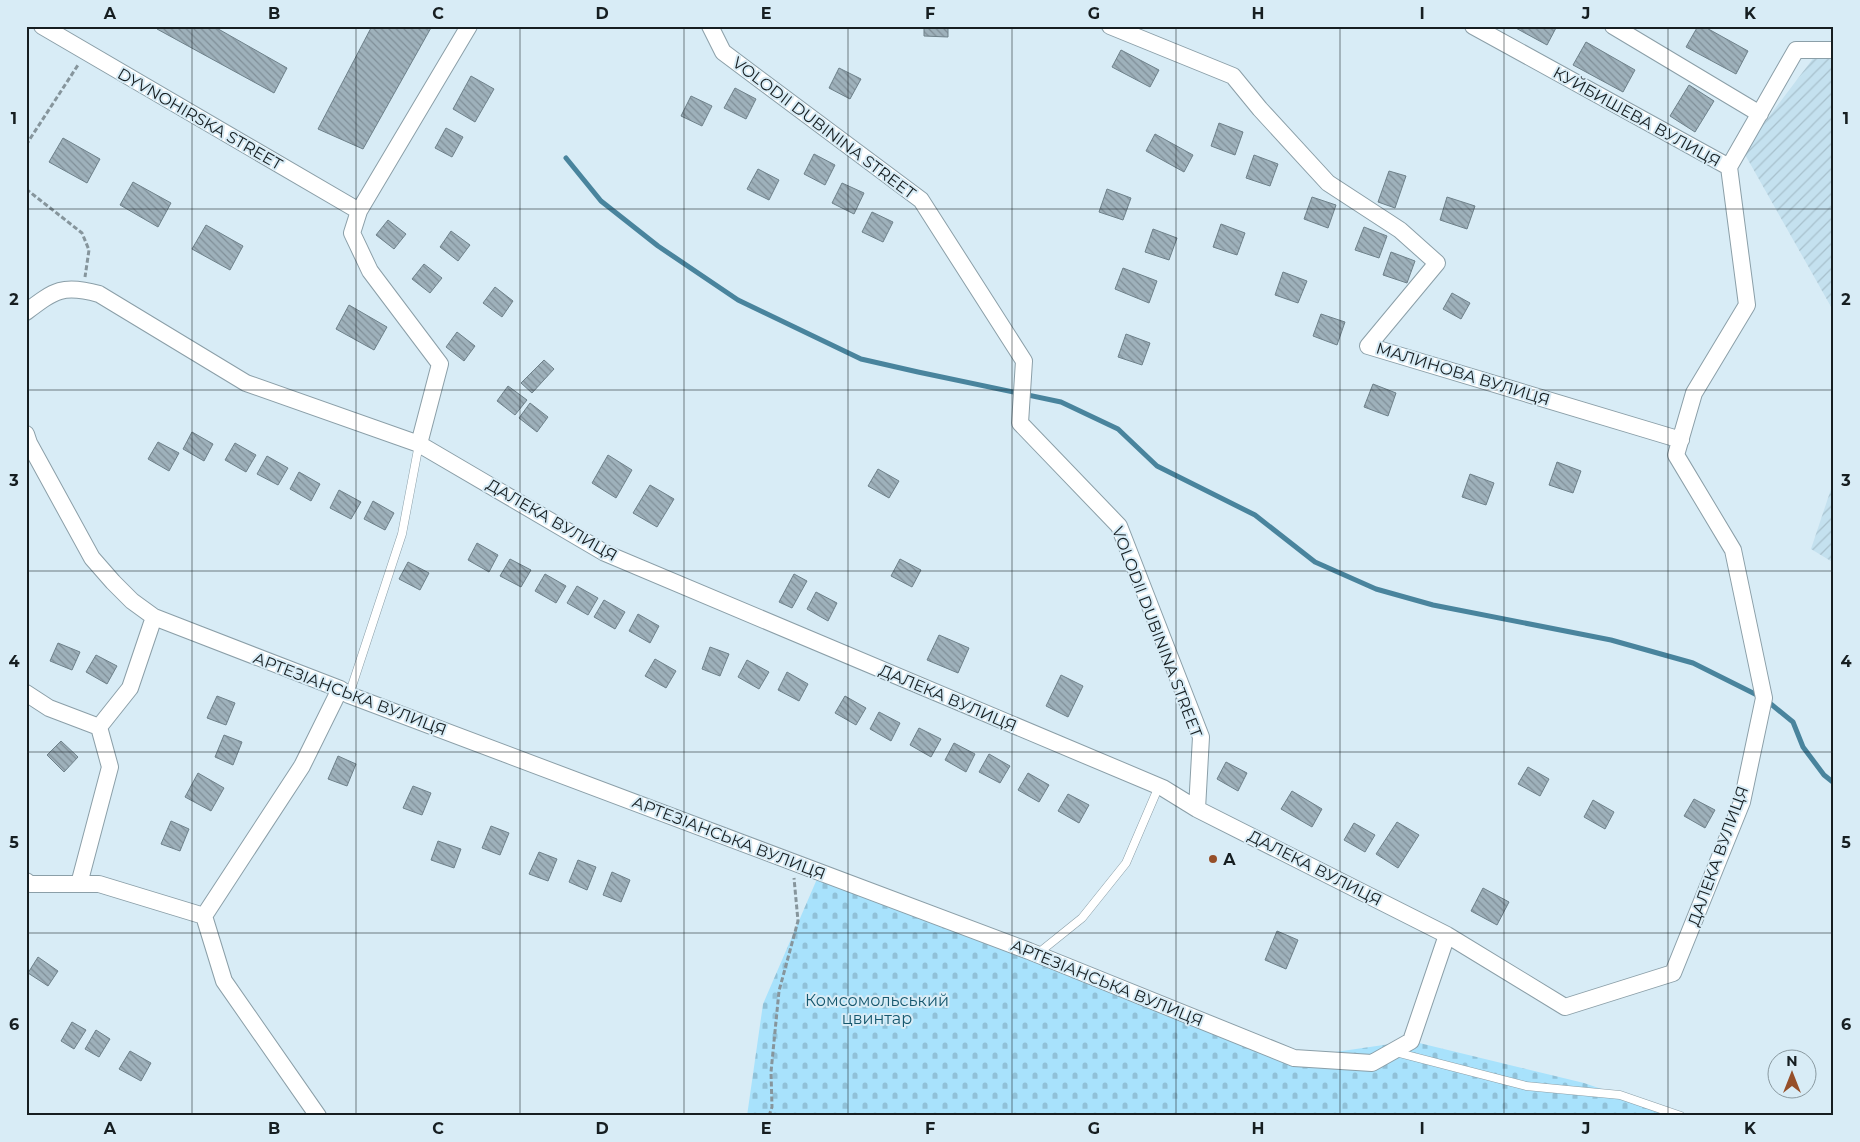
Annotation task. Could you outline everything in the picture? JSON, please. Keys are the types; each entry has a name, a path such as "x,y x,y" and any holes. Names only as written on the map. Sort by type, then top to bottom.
{"street":[{"name":"DYVNOHIRSKA STREET","path":"42,26 359,211"},
{"path":"420,444 440,364 370,272 352,234 359,211 469,26"},
{"name":"VOLODII DUBININA STREET","path":"710,26 722,52 921,200 1024,361 1020,423 1119,526 1201,737 1198,809"},
{"name":"МАЛИНОВА ВУЛИЦЯ","path":"1110,26 1233,76 1260,110 1328,183 1400,230 1437,263 1368,346 1681,440"},
{"path":"1613,26 1760,114"},
{"name":"КУЙБИШЕВА ВУЛИЦЯ","path":"1481,28 1729,168 1796,50 1834,50"},
{"name":"ДАЛЕКА ВУЛИЦЯ","path":"82,290 99,294 246,383 420,444 605,553 1159,786 1198,809 1447,934 1565,1007 1673,973 1742,802 1764,698 1733,550 1676,455 1694,393 1747,305 1729,168"},
{"path":"26,312 51,294 68,288 82,290"},
{"name":"АРТЕЗІАНСЬКА ВУЛИЦЯ","path":"26,434 92,558 132,601 154,617 344,692 1036,954 1294,1058 1372,1063 1411,1041 1447,934"},
{"path":"99,727 130,688 154,617"},
{"path":"204,916 302,766 344,692"},
{"path":"26,693 49,708 99,727"},
{"path":"79,884 110,767 99,727"},
{"path":"26,881 30,884 99,884 204,916"},
{"path":"204,916 224,981 318,1116"}],"lane":[{"path":"344,692 402,534 420,444"},
{"path":"1036,954 1082,918 1126,863 1159,786"},
{"path":"1393,1051 1526,1086 1620,1095 1681,1116"}],"path":[{"path":"26,146 86,52"},
{"path":"26,189 82,233 89,250 82,290"},
{"path":"769,1116 772,1107 770,1072 779,991 798,921 794,862"}],"shaded area":[{"path":"1834,43 1834,312 1743,151 1824,44"},
{"path":"1834,480 1834,563 1811,549"}],"green space":[{"name":"Комсомольський цвинтар","path":"820,872 1294,1058 1411,1041 1584,1083 1681,1116 747,1116 763,1004"}],"building":[{"path":"158,26 213,26 287,68 274,93 157,29"},
{"path":"372,26 432,26 363,149 318,129"},
{"path":"924,26 948,26 948,37 924,36"},
{"path":"1512,26 1557,26 1547,45"},
{"path":"1698,26 1703,26 1748,51 1736,74 1686,47"},
{"path":"1586,42 1635,70 1623,92 1573,65"},
{"path":"1121,50 1159,70 1150,87 1112,67"},
{"path":"839,68 861,79 850,99 829,88"},
{"path":"471,76 494,89 475,122 453,109"},
{"path":"1689,85 1714,101 1695,132 1670,116"},
{"path":"735,88 756,99 746,119 724,108"},
{"path":"691,96 712,106 702,126 681,116"},
{"path":"1219,123 1243,132 1235,155 1211,146"},
{"path":"446,128 463,137 452,157 435,148"},
{"path":"1155,134 1193,155 1184,172 1146,151"},
{"path":"63,138 100,159 87,183 49,162"},
{"path":"814,154 835,165 825,185 804,174"},
{"path":"1254,155 1278,164 1270,186 1246,178"},
{"path":"758,169 779,180 769,200 747,189"},
{"path":"1389,171 1406,176 1395,208 1378,202"},
{"path":"133,182 171,203 158,227 120,205"},
{"path":"842,183 864,193 854,214 832,203"},
{"path":"1107,189 1131,198 1123,220 1099,212"},
{"path":"1312,197 1336,205 1328,228 1304,219"},
{"path":"1447,197 1475,206 1467,229 1440,220"},
{"path":"872,212 893,222 883,242 862,232"},
{"path":"388,220 406,234 394,249 376,235"},
{"path":"1221,224 1245,233 1237,255 1213,247"},
{"path":"206,225 243,246 230,270 192,249"},
{"path":"1364,227 1387,236 1379,258 1355,250"},
{"path":"1153,229 1177,238 1169,260 1145,252"},
{"path":"451,231 470,245 458,261 440,247"},
{"path":"1391,252 1415,261 1407,283 1383,275"},
{"path":"424,264 442,278 430,293 412,279"},
{"path":"1123,268 1157,281 1149,303 1115,289"},
{"path":"1283,272 1307,281 1298,303 1275,295"},
{"path":"495,287 513,301 502,317 483,303"},
{"path":"1452,293 1470,303 1461,319 1443,309"},
{"path":"349,305 387,327 374,350 336,329"},
{"path":"1321,314 1345,322 1337,345 1313,336"},
{"path":"457,332 475,346 464,361 446,347"},
{"path":"1126,334 1150,343 1142,365 1118,357"},
{"path":"544,360 554,369 532,393 521,383"},
{"path":"1373,384 1396,393 1388,416 1364,407"},
{"path":"508,386 527,400 515,415 497,401"},
{"path":"530,403 548,417 537,432 519,418"},
{"path":"192,432 213,444 204,461 183,449"},
{"path":"158,442 179,453 169,471 148,459"},
{"path":"235,443 256,455 246,472 225,460"},
{"path":"608,455 632,470 616,498 592,483"},
{"path":"267,456 288,468 278,485 257,474"},
{"path":"1557,462 1581,471 1573,493 1549,485"},
{"path":"878,469 899,481 889,498 868,486"},
{"path":"299,472 320,484 311,501 290,489"},
{"path":"1470,474 1494,483 1486,505 1462,497"},
{"path":"650,485 674,499 657,527 633,513"},
{"path":"339,490 361,502 351,519 330,508"},
{"path":"373,501 394,513 385,530 364,519"},
{"path":"477,543 498,555 489,572 468,560"},
{"path":"510,559 531,570 521,587 500,576"},
{"path":"900,559 921,570 912,587 891,576"},
{"path":"408,562 429,573 420,590 399,579"},
{"path":"545,574 566,586 556,603 535,591"},
{"path":"794,574 807,581 792,608 779,602"},
{"path":"577,586 598,598 588,615 567,603"},
{"path":"816,592 837,603 828,621 807,609"},
{"path":"604,600 625,612 615,629 594,617"},
{"path":"638,614 659,626 650,643 629,631"},
{"path":"939,635 969,648 958,673 927,660"},
{"path":"58,643 80,652 72,670 50,661"},
{"path":"710,647 729,654 720,676 702,669"},
{"path":"96,655 117,666 107,684 86,672"},
{"path":"655,659 676,671 666,688 645,676"},
{"path":"747,660 769,672 759,689 738,677"},
{"path":"787,672 808,684 799,701 778,690"},
{"path":"1061,675 1083,686 1068,717 1046,706"},
{"path":"217,696 235,703 226,725 207,718"},
{"path":"845,696 866,708 856,725 835,713"},
{"path":"879,712 900,723 891,741 870,729"},
{"path":"919,728 941,739 931,757 910,745"},
{"path":"224,735 242,742 233,765 215,757"},
{"path":"61,741 78,757 64,772 47,755"},
{"path":"954,743 975,754 966,772 945,760"},
{"path":"989,754 1010,766 1000,783 979,772"},
{"path":"338,756 356,764 347,786 328,779"},
{"path":"1226,762 1247,773 1238,791 1217,779"},
{"path":"1528,767 1549,779 1540,796 1518,784"},
{"path":"198,773 224,788 211,811 185,797"},
{"path":"1028,773 1049,785 1039,802 1018,790"},
{"path":"413,786 431,793 422,815 403,808"},
{"path":"1292,791 1322,809 1312,827 1281,809"},
{"path":"1068,794 1089,805 1079,823 1058,811"},
{"path":"1694,799 1715,810 1705,828 1684,816"},
{"path":"1593,800 1614,812 1605,829 1584,817"},
{"path":"171,821 189,829 180,851 161,844"},
{"path":"1397,822 1419,835 1398,868 1376,854"},
{"path":"1354,823 1375,835 1365,852 1344,840"},
{"path":"491,826 509,833 500,855 482,848"},
{"path":"438,841 461,849 454,868 431,860"},
{"path":"539,852 557,859 548,881 529,874"},
{"path":"578,860 596,867 587,890 569,882"},
{"path":"612,872 630,880 621,902 603,895"},
{"path":"1483,888 1509,902 1497,925 1471,911"},
{"path":"1277,931 1298,940 1286,969 1265,960"},
{"path":"38,957 58,971 48,986 28,973"},
{"path":"72,1022 86,1030 74,1049 61,1041"},
{"path":"96,1030 110,1039 99,1057 85,1049"},
{"path":"130,1051 151,1063 141,1081 119,1069"}],"waterway":[{"path":"566,158 601,201 658,246 738,300 861,359 1061,402 1118,429 1157,466 1255,515 1315,562 1376,589 1433,605 1611,640 1693,663 1759,696"},
{"path":"1766,700 1793,722 1803,747 1824,775 1834,783"}],"place":[{"name":"А","path":"1213,859"}]}
